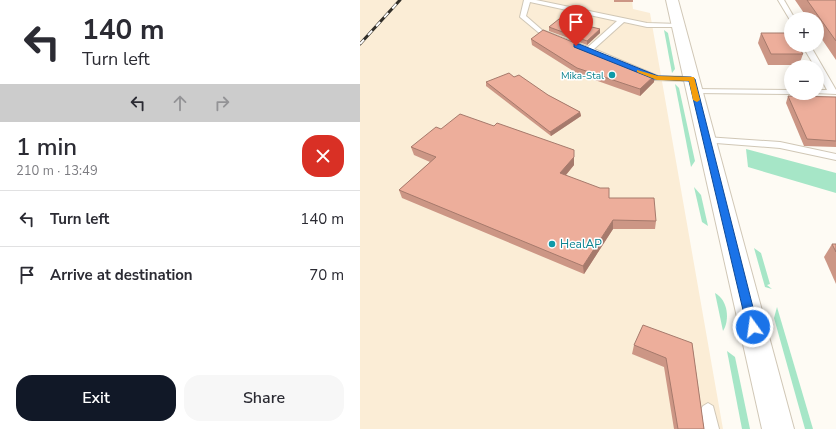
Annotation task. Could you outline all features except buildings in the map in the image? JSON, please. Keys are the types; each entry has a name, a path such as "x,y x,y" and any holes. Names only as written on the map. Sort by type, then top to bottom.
{"street":[{"path":"672,0 778,429"}],"lane":[{"path":"678,25 648,26 527,0 522,17 540,31 657,78 693,85 784,92"},
{"path":"781,0 788,12"},
{"path":"589,50 622,20"},
{"path":"810,52 835,92"},
{"path":"824,92 835,92"},
{"path":"706,140 780,145 836,157"},
{"path":"708,411 711,429"}],"shaded area":[{"path":"360,0 632,0 633,9 650,13 723,429 360,429"}],"green space":[{"path":"664,30 668,33 675,69 672,73"},
{"path":"675,84 679,88 695,161 691,167"},
{"path":"746,149 836,173 836,193 748,167"},
{"path":"694,187 701,195 708,226 702,222"},
{"path":"754,248 761,253 770,284 767,285 772,289 765,287"},
{"path":"715,293 723,300 725,305 727,321 723,331"},
{"path":"777,307 813,429 805,429 774,318"},
{"path":"727,351 735,357 750,429 742,429"}],"railway":[{"path":"360,44 400,0"}],"slow traffic":[{"path":"640,71 657,78 691,79 697,100"}],"place":[{"name":"Mika-Stal","path":"612,75"},
{"name":"HealAP","path":"552,244"}],"route":[{"path":"576,46 657,78 691,79 753,327"}]}
